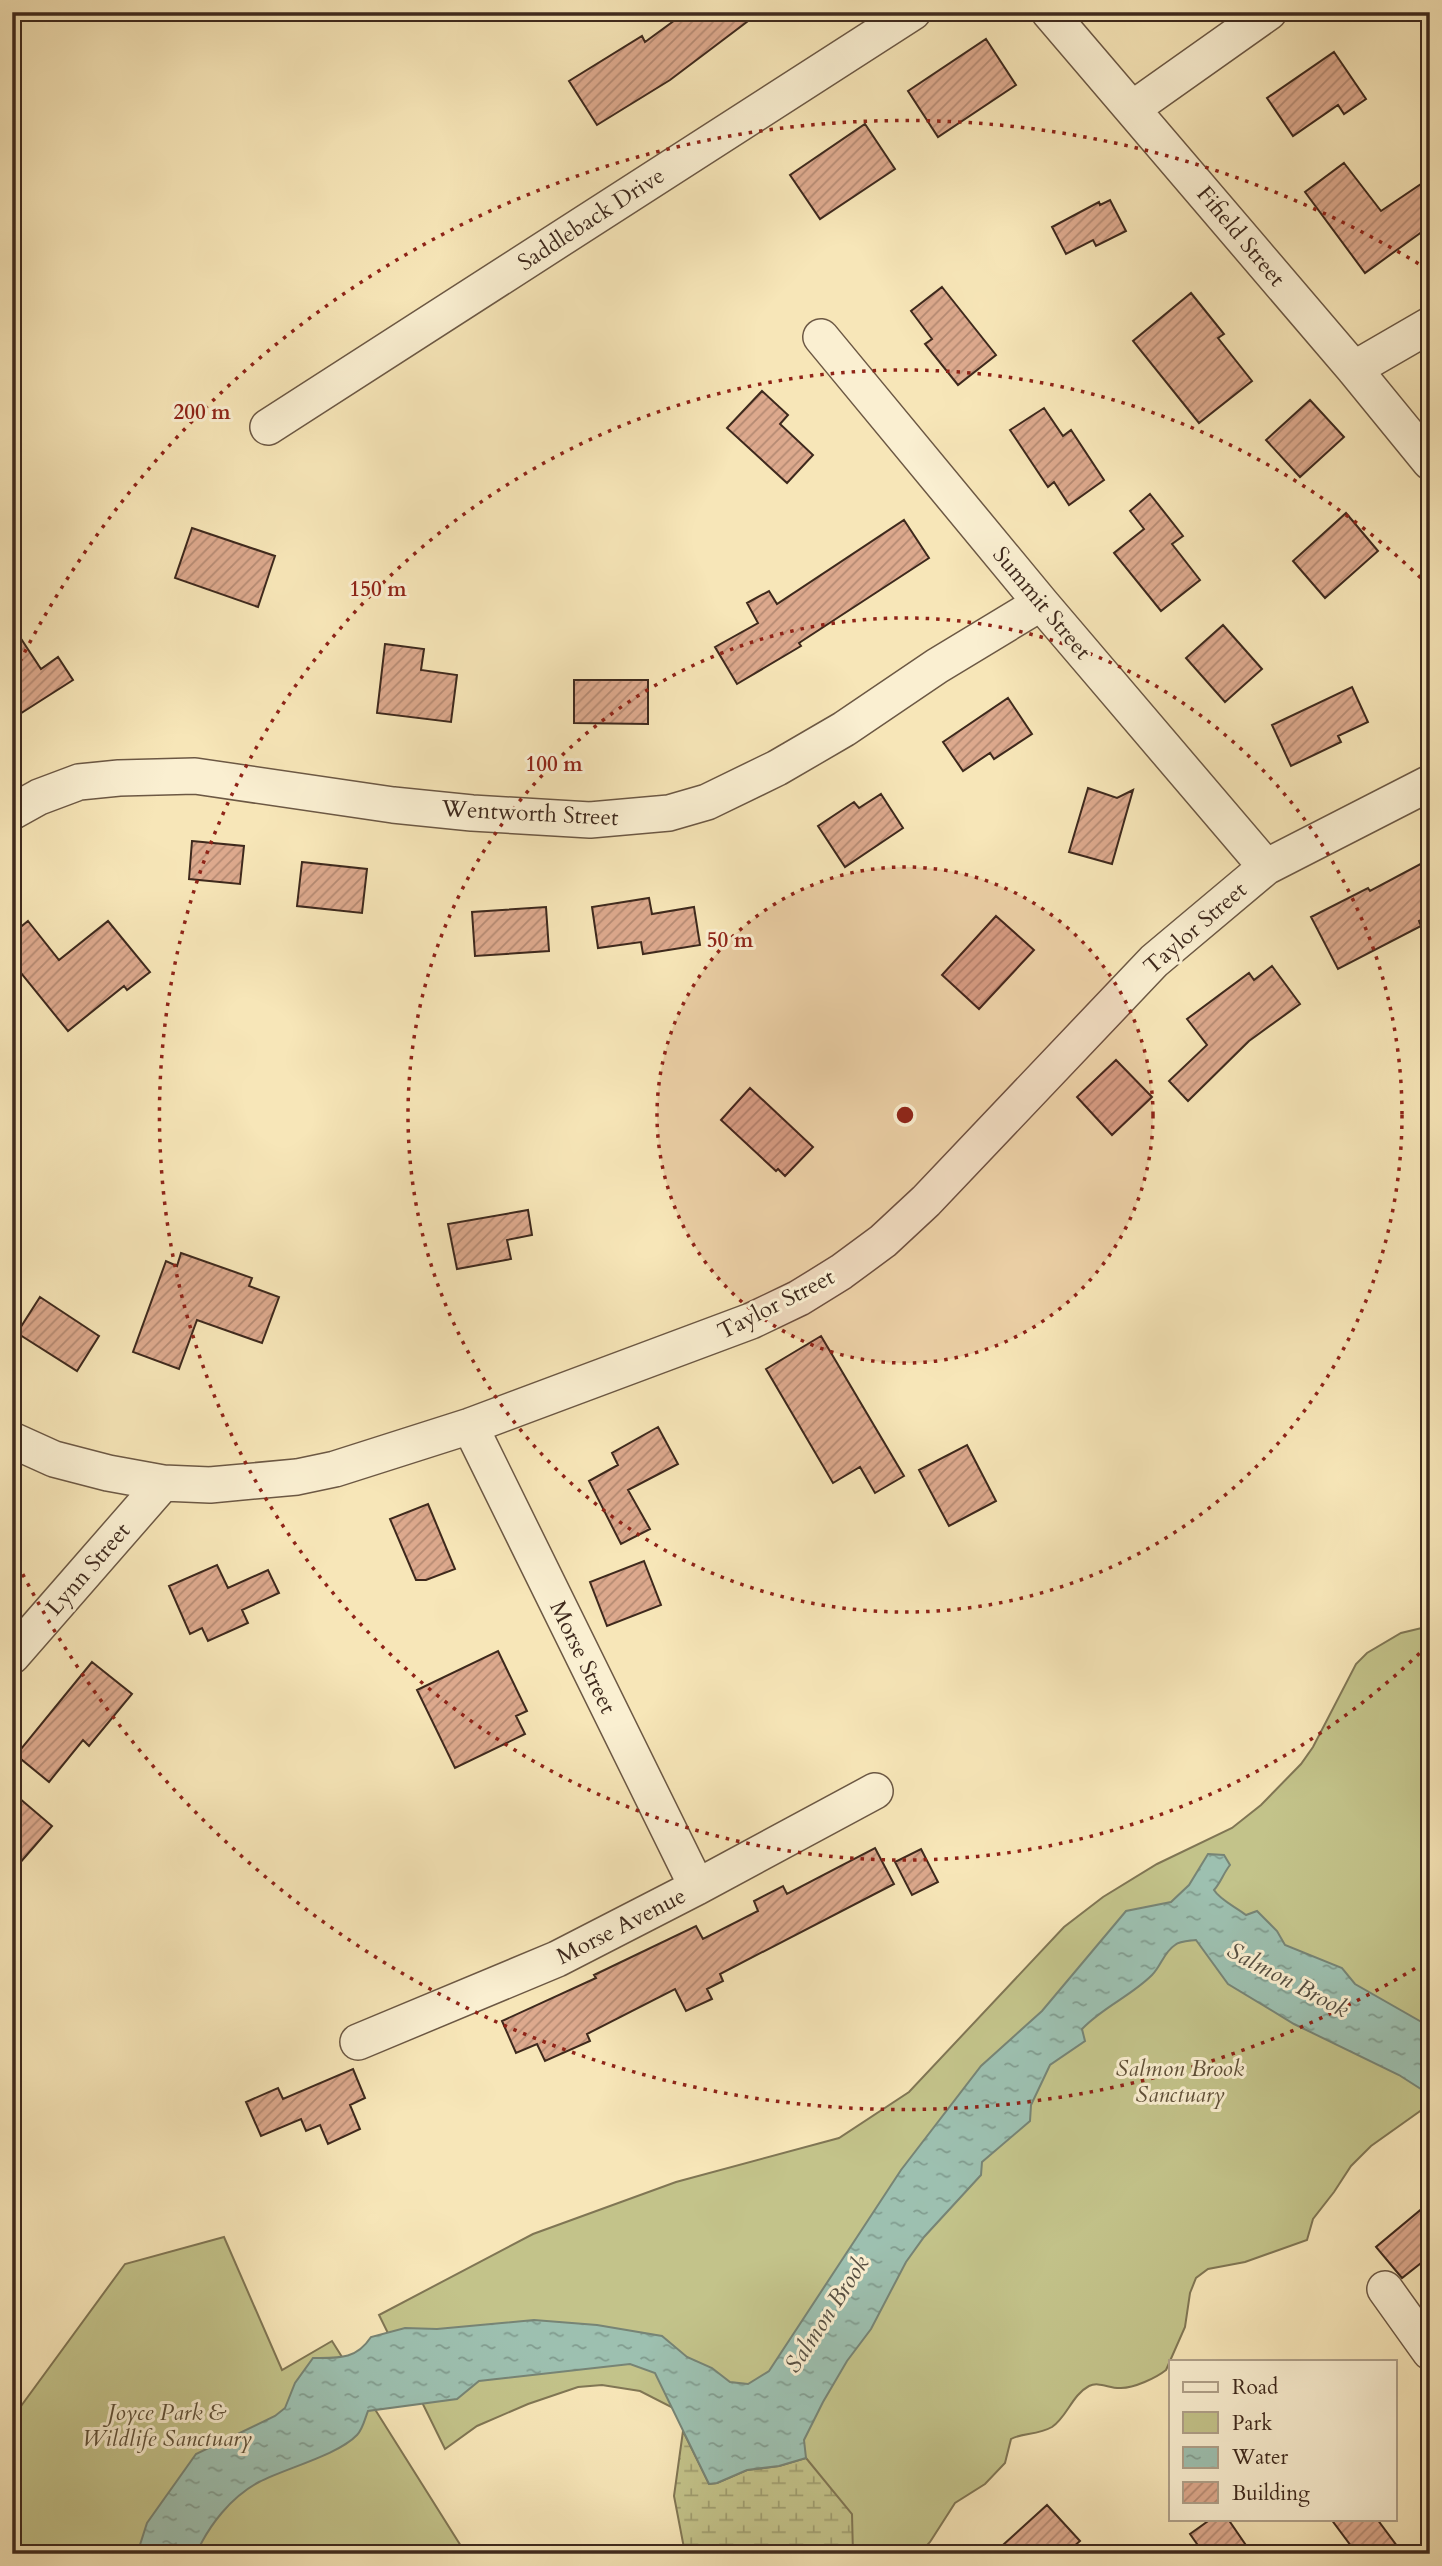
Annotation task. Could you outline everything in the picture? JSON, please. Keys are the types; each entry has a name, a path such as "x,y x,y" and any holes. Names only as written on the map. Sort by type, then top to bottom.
{"street":[{"name":"Saddleback Drive","path":"268,427 913,12"},
{"name":"Fifield Street","path":"1049,12 1430,462"},
{"path":"1132,109 1269,12"},
{"path":"1354,369 1430,325"},
{"name":"Summit Street","path":"821,337 1041,603 1266,867"},
{"name":"Wentworth Street","path":"12,812 38,797 79,782 195,776 393,805 472,813 590,820 669,813 707,802 777,768 844,729 937,666 1041,603"},
{"name":"Taylor Street","path":"12,1440 54,1459 163,1483 222,1484 297,1477 335,1469 470,1426 751,1321 799,1298 883,1241 926,1201 1154,961 1266,867 1430,783"},
{"name":"Morse Street","path":"470,1426 697,1887"},
{"name":"Lynn Street","path":"12,1656 163,1483"},
{"name":"Morse Avenue","path":"358,2042 556,1959 875,1791"},
{"path":"1385,2289 1430,2351"}],"green space":[{"name":"Salmon Brook Sanctuary","path":"1430,1626 1430,2104 1371,2146 1351,2166 1313,2219 1307,2240 1245,2262 1208,2269 1196,2278 1190,2293 1185,2327 1166,2370 1145,2382 1126,2388 1097,2384 1089,2386 1078,2395 1052,2427 1011,2439 1005,2463 985,2484 955,2503 919,2554 794,2554 737,2492 704,2432 691,2417 640,2391 602,2385 578,2387 528,2404 477,2426 445,2449 379,2315 533,2234 676,2182 839,2138 909,2092 1064,1927 1103,1897 1157,1864 1232,1828 1261,1805 1301,1764 1313,1747 1356,1664 1367,1653 1401,1633"},
{"name":"Joyce Park & Wildlife Sanctuary","path":"224,2237 282,2370 332,2341 466,2554 12,2554 13,2417 125,2264"},
{"path":"683,2431 709,2484 747,2470 779,2466 806,2458 852,2514 853,2554 688,2554 684,2548 674,2496"}],"water":[{"name":"Salmon Brook","path":"1208,1854 1224,1855 1230,1865 1214,1890 1224,1900 1246,1915 1257,1911 1277,1931 1285,1945 1342,1968 1355,1984 1430,2029 1430,2097 1399,2075 1294,2024 1228,1984 1196,1940 1180,1943 1168,1951 1144,1982 1082,2029 1085,2041 1050,2065 1031,2105 1030,2121 982,2162 981,2175 924,2237 906,2262 871,2329 847,2361 823,2402 804,2440 806,2458 779,2466 747,2470 709,2484 655,2373 630,2364 479,2381 457,2399 368,2411 359,2433 348,2442 325,2455 259,2482 239,2495 214,2522 196,2554 137,2554 147,2523 196,2454 275,2416 285,2408 295,2383 313,2358 353,2354 371,2337 405,2328 437,2329 534,2320 597,2325 662,2336 687,2357 712,2368 730,2382 748,2384 769,2371 901,2170 981,2066 1042,2011 1126,1911 1171,1902 1189,1885"}],"building":[{"path":"686,12 760,12 670,80 597,125 569,81 642,36 645,42"},
{"path":"986,39 1016,85 938,137 908,91"},
{"path":"1334,52 1366,99 1344,114 1338,105 1293,136 1267,98"},
{"path":"865,124 895,169 820,219 790,175"},
{"path":"1344,163 1381,211 1430,178 1430,226 1365,273 1305,192"},
{"path":"1110,200 1126,231 1096,246 1093,240 1066,254 1052,227 1099,202 1100,205"},
{"path":"942,287 996,355 958,385 925,344 932,339 911,311"},
{"path":"1191,293 1224,334 1218,338 1252,381 1199,423 1133,341"},
{"path":"762,391 788,415 780,424 813,455 787,483 727,428"},
{"path":"1310,400 1344,437 1300,477 1266,440"},
{"path":"1044,408 1063,436 1071,430 1104,480 1069,505 1054,482 1048,487 1010,430"},
{"path":"1150,494 1183,536 1172,544 1200,580 1161,611 1114,553 1144,529 1130,511"},
{"path":"1346,513 1378,551 1325,598 1293,561"},
{"path":"904,520 929,558 799,643 801,646 737,684 715,647 758,623 747,603 769,591 777,604"},
{"path":"192,528 275,556 258,607 175,578"},
{"path":"12,625 41,669 58,657 73,680 12,719"},
{"path":"1223,625 1262,669 1225,702 1186,658"},
{"path":"385,644 424,649 421,670 457,675 451,722 377,713"},
{"path":"574,680 648,680 648,724 574,723"},
{"path":"1352,687 1368,722 1338,736 1341,742 1291,766 1272,725"},
{"path":"1008,698 1032,734 994,759 990,753 963,771 943,742"},
{"path":"1088,788 1117,798 1133,790 1112,864 1069,852"},
{"path":"881,794 903,828 845,867 818,826 854,802 859,808"},
{"path":"192,841 244,846 240,884 189,879"},
{"path":"1430,859 1430,916 1419,921 1421,926 1338,969 1311,917 1368,888 1370,891"},
{"path":"302,862 367,869 362,913 297,906"},
{"path":"649,898 652,914 694,907 700,945 643,954 641,942 598,948 592,907"},
{"path":"546,907 549,951 475,956 472,912"},
{"path":"996,916 1034,950 979,1009 942,975"},
{"path":"28,921 59,960 108,921 150,972 127,990 124,986 68,1031 12,962 12,934"},
{"path":"1272,966 1300,1004 1249,1041 1188,1101 1169,1081 1207,1045 1187,1019 1249,973 1254,980"},
{"path":"1116,1060 1152,1097 1112,1135 1077,1097"},
{"path":"750,1088 813,1147 785,1176 778,1169 776,1171 721,1120"},
{"path":"528,1210 532,1235 507,1240 511,1259 457,1269 448,1224"},
{"path":"181,1253 252,1278 249,1286 279,1297 262,1343 197,1320 179,1369 133,1352 166,1261 177,1266"},
{"path":"40,1297 99,1336 77,1371 17,1333"},
{"path":"821,1336 904,1476 875,1493 860,1467 833,1483 766,1369"},
{"path":"658,1427 678,1464 628,1490 650,1529 621,1544 589,1481 618,1465 612,1453"},
{"path":"967,1445 996,1501 949,1526 919,1470"},
{"path":"428,1504 455,1569 426,1580 416,1580 390,1519"},
{"path":"644,1561 661,1605 607,1626 590,1582"},
{"path":"217,1565 228,1588 268,1570 279,1593 242,1610 248,1623 208,1641 202,1628 190,1634 169,1586"},
{"path":"498,1651 527,1711 516,1716 525,1734 455,1768 417,1690"},
{"path":"92,1662 132,1694 89,1746 83,1740 49,1782 16,1755"},
{"path":"12,1792 52,1826 12,1872"},
{"path":"875,1848 894,1884 720,1974 723,1981 707,1989 712,1999 686,2011 675,1989 587,2034 590,2041 545,2061 537,2044 516,2053 502,2021 596,1978 594,1975 696,1926 703,1939 758,1911 754,1901 783,1886 787,1894"},
{"path":"921,1849 938,1882 912,1895 895,1862"},
{"path":"353,2069 365,2098 350,2105 360,2129 328,2144 320,2125 306,2131 301,2119 261,2136 246,2102 278,2088 283,2099"},
{"path":"1430,2202 1430,2256 1402,2278 1376,2247"},
{"path":"1047,2505 1080,2541 1065,2554 993,2554"},
{"path":"1210,2520 1229,2520 1252,2554 1204,2554 1190,2534"},
{"path":"1332,2520 1378,2520 1403,2554 1357,2554"}]}
